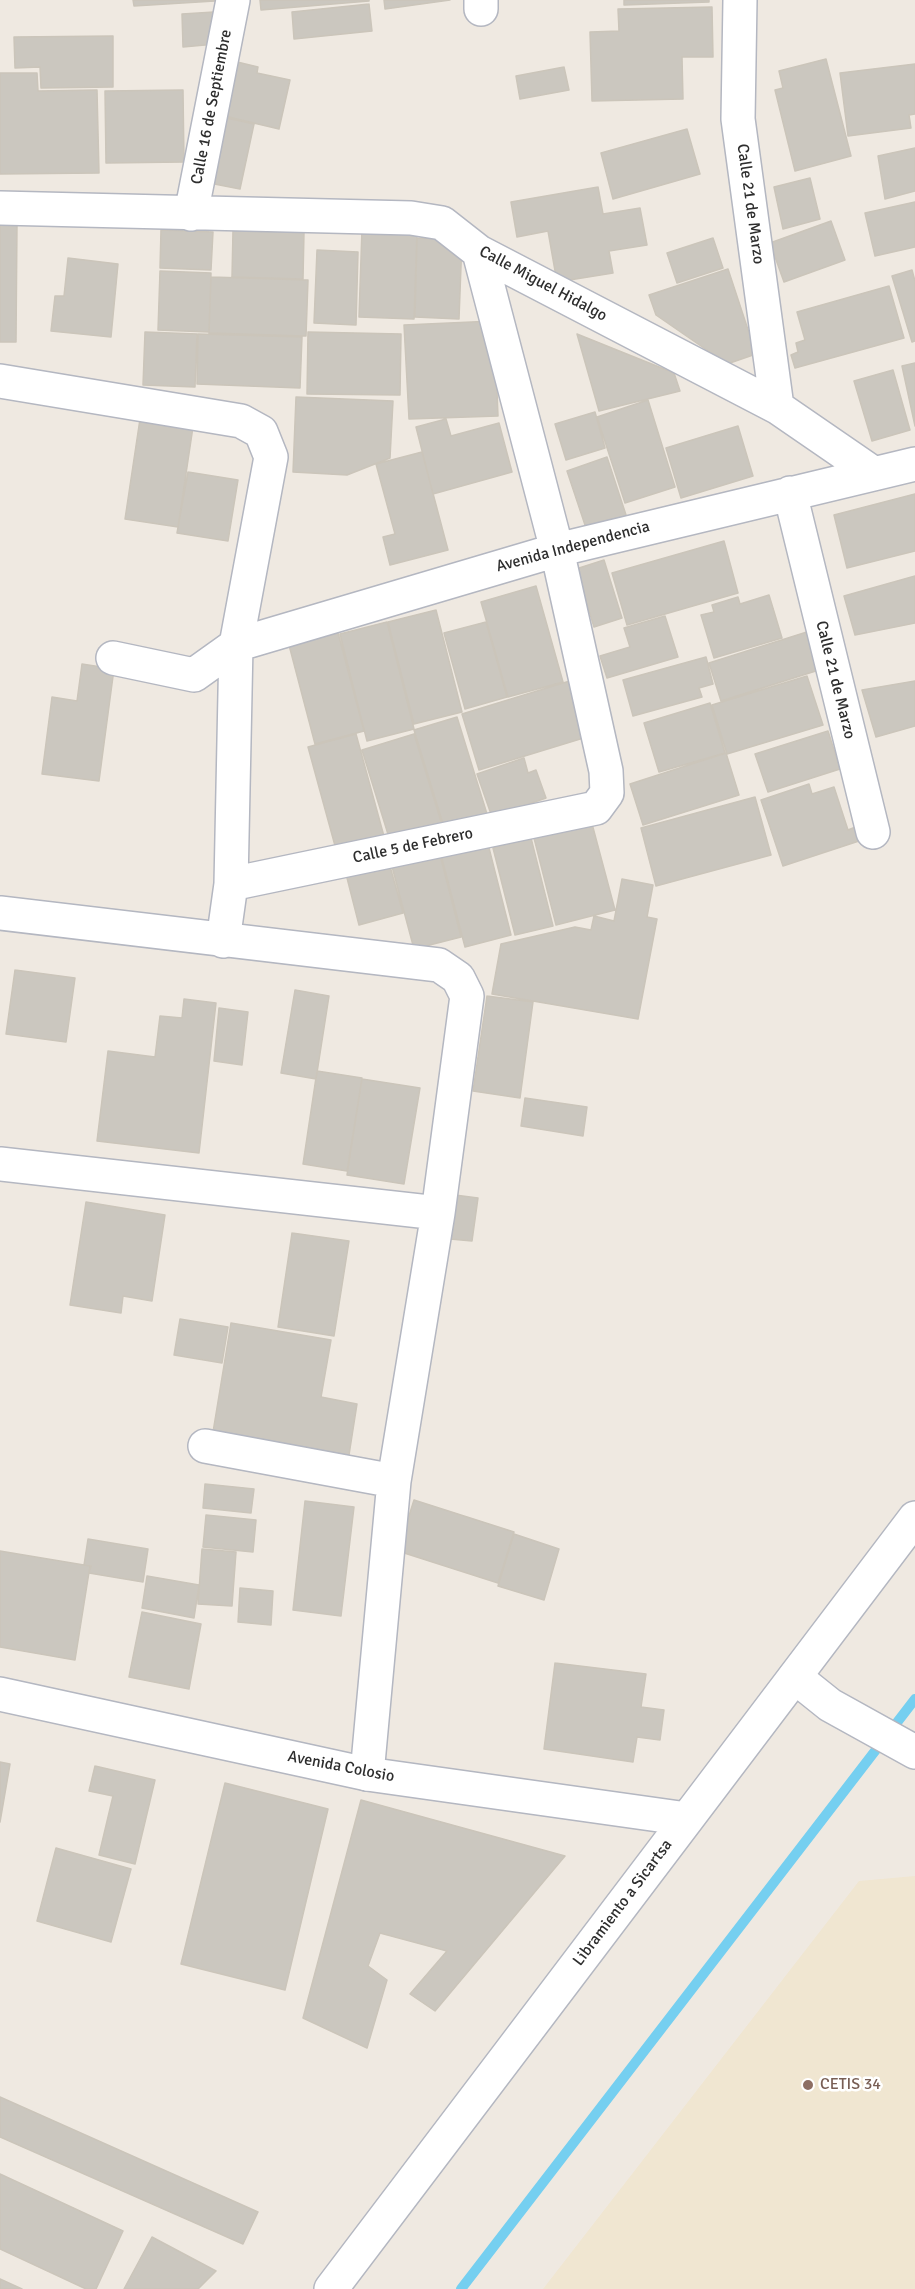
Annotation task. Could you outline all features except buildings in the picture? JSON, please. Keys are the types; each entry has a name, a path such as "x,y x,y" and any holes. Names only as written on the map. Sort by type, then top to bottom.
{"street":[{"name":"Calle 16 de Septiembre","path":"191,214 233,0"},
{"name":"Calle 21 de Marzo","path":"740,0 738,119 777,407"},
{"name":"Calle Miguel Hidalgo","path":"0,208 411,218 442,223 479,252 777,407 873,473"},
{"path":"479,252 557,550"},
{"path":"0,381 241,421 261,432 271,457 236,645 231,884 223,941"},
{"name":"Avenida Independencia","path":"113,658 194,675 236,645 557,550 873,473 915,465"},
{"name":"Calle 21 de Marzo","path":"790,493 873,832"},
{"name":"Calle 5 de Febrero","path":"231,884 596,808 607,793 606,771 557,550"},
{"path":"0,913 439,965 458,978 467,996 438,1213 394,1481 367,1774"},
{"path":"0,1164 438,1213"},
{"path":"205,1446 394,1481"},
{"name":"Libramiento a Sicartsa","path":"331,2289 915,1518"},
{"path":"795,1677 830,1705 915,1752"},
{"name":"Avenida Colosio","path":"0,1694 367,1774 687,1819"}],"shaded area":[{"name":"CETIS 34","path":"915,1876 915,2289 543,2289 859,1881"}],"waterway":[{"path":"461,2289 915,1699"}],"place":[{"name":"CETIS 34","path":"808,2085"}]}
